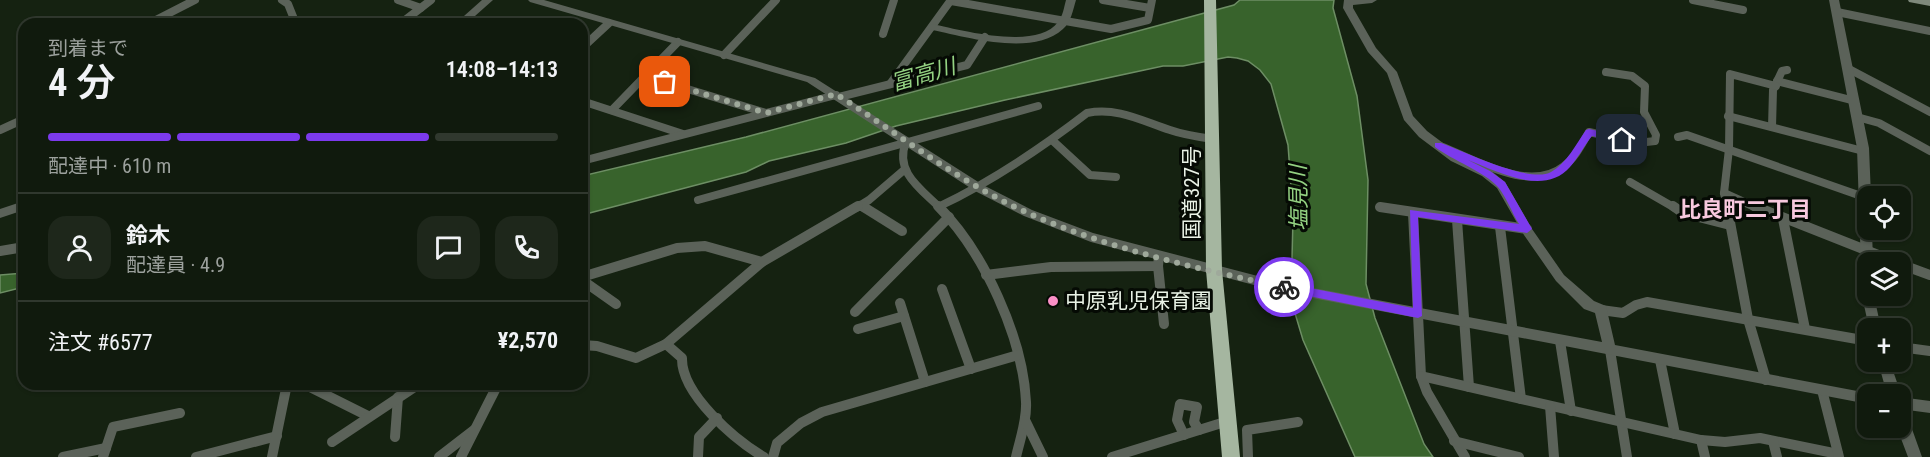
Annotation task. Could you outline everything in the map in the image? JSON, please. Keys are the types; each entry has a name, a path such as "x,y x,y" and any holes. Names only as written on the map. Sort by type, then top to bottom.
{"highway":[{"name":"国道327号","path":"1210,4 1214,270 1232,457"}],"main road":[{"path":"1913,0 1930,3"}],"street":[{"path":"160,18 195,0"},
{"path":"282,0 292,2 295,18"},
{"path":"398,0 421,8"},
{"path":"408,18 431,0"},
{"path":"468,18 488,0"},
{"path":"533,0 811,80 979,188 1028,213 1158,261 1214,270 1281,287 1382,307 1857,396"},
{"path":"724,55 776,0"},
{"path":"883,34 894,0"},
{"path":"890,84 951,0 1111,29 1148,20 1151,4 1103,0"},
{"path":"932,27 1022,41 1052,32 1064,21 1071,0"},
{"path":"1372,0 1348,2 1348,8 1372,50 1392,72 1408,117 1423,134 1455,158 1486,173 1501,185 1560,278 1589,306 1623,313 1636,305 1647,302 1857,339"},
{"path":"1693,0 1743,10"},
{"path":"1864,186 1863,151 1836,6 1930,31"},
{"path":"588,42 609,23"},
{"path":"588,159 766,113 967,65 985,37"},
{"path":"612,110 678,42"},
{"path":"1849,69 1930,112"},
{"path":"1772,127 1772,97 1782,71 1787,70"},
{"path":"1438,145 1505,170 1531,178 1541,178 1551,177 1565,166 1589,132 1638,143 1655,141 1656,135 1644,112 1645,86 1642,81 1628,74 1605,72"},
{"path":"1766,380 1749,319 1724,193 1729,149 1730,74 1855,100"},
{"path":"645,76 766,113"},
{"path":"588,103 683,134"},
{"path":"698,200 1038,106"},
{"path":"940,206 979,188 1030,158 1087,113 1107,110 1172,131 1213,139"},
{"path":"1728,116 1863,151"},
{"path":"1857,117 1879,123 1930,151"},
{"path":"0,130 18,121"},
{"path":"1678,137 1687,135 1857,195"},
{"path":"1052,140 1090,175 1116,177"},
{"path":"905,142 902,153 904,170 940,206 965,237 986,275 1018,355 1026,400 1025,420 1016,457"},
{"path":"588,345 636,358 666,344 762,262 860,205 904,170"},
{"path":"1630,182 1656,195 1683,213 1730,225"},
{"path":"1724,193 1865,252 1865,240"},
{"path":"860,205 902,231"},
{"path":"0,214 18,207"},
{"path":"1380,207 1527,229"},
{"path":"1413,213 1421,376 1427,392 1465,457"},
{"path":"855,312 949,217"},
{"path":"1783,219 1804,329"},
{"path":"1457,220 1469,387"},
{"path":"1500,226 1521,399"},
{"path":"588,276 677,248 705,246 762,262"},
{"path":"0,251 18,248"},
{"path":"986,275 1037,267 1158,261"},
{"path":"1158,261 1164,324"},
{"path":"1911,268 1930,274"},
{"path":"588,283 616,304"},
{"path":"942,289 970,369"},
{"path":"900,303 925,382"},
{"path":"1601,310 1623,423 1627,457"},
{"path":"858,329 904,316"},
{"path":"1560,341 1571,411"},
{"path":"666,344 682,358 682,371 696,398 756,454 764,457"},
{"path":"1911,348 1930,351"},
{"path":"773,457 777,443 801,423 822,412 1018,355"},
{"path":"1660,360 1675,434"},
{"path":"1421,376 1701,440 1725,442 1760,438 1839,455 1822,390"},
{"path":"272,457 286,390"},
{"path":"316,390 368,417"},
{"path":"332,442 409,390"},
{"path":"461,457 495,390"},
{"path":"395,437 398,397"},
{"path":"1184,435 1177,420 1180,404 1197,407 1194,422 1199,430"},
{"path":"1911,404 1930,407"},
{"path":"1550,406 1554,457"},
{"path":"63,457 104,453 114,427 180,413"},
{"path":"698,457 699,437 717,418"},
{"path":"1025,420 1043,457"},
{"path":"1112,457 1228,421"},
{"path":"1248,457 1247,429 1298,422"},
{"path":"439,457 476,429"},
{"path":"196,457 277,436"},
{"path":"1908,438 1915,457"},
{"path":"1701,440 1705,457"},
{"path":"1454,441 1519,457"},
{"path":"1773,441 1777,457"}],"water":[{"name":"塩見川","path":"1240,0 1334,0 1333,8 1357,96 1368,180 1366,284 1375,318 1424,444 1433,457 1355,457 1303,340 1291,300 1293,218 1288,145 1271,84 1260,70 1248,61 1228,57 1183,66 1163,66 1005,100 896,126 846,143 769,161 746,172 588,213 588,175 746,137 1234,5"},
{"path":"18,274 18,288 0,293 0,275"}],"way so far":[{"path":"665,82 766,113 836,94 903,141 979,188 1028,213 1091,237 1146,253 1284,287"}],"place":[{"name":"中原乳児保育園","path":"1053,301"}],"district":[{"name":"比良町二丁目","path":"1745,209"}],"route":[{"path":"1284,287 1418,313 1413,213 1527,229 1501,185 1486,173 1455,158 1438,145 1505,170 1531,178 1541,178 1551,177 1565,166 1589,132 1622,140"}],"water label":[{"name":"富高川","path":"923,74"}]}
